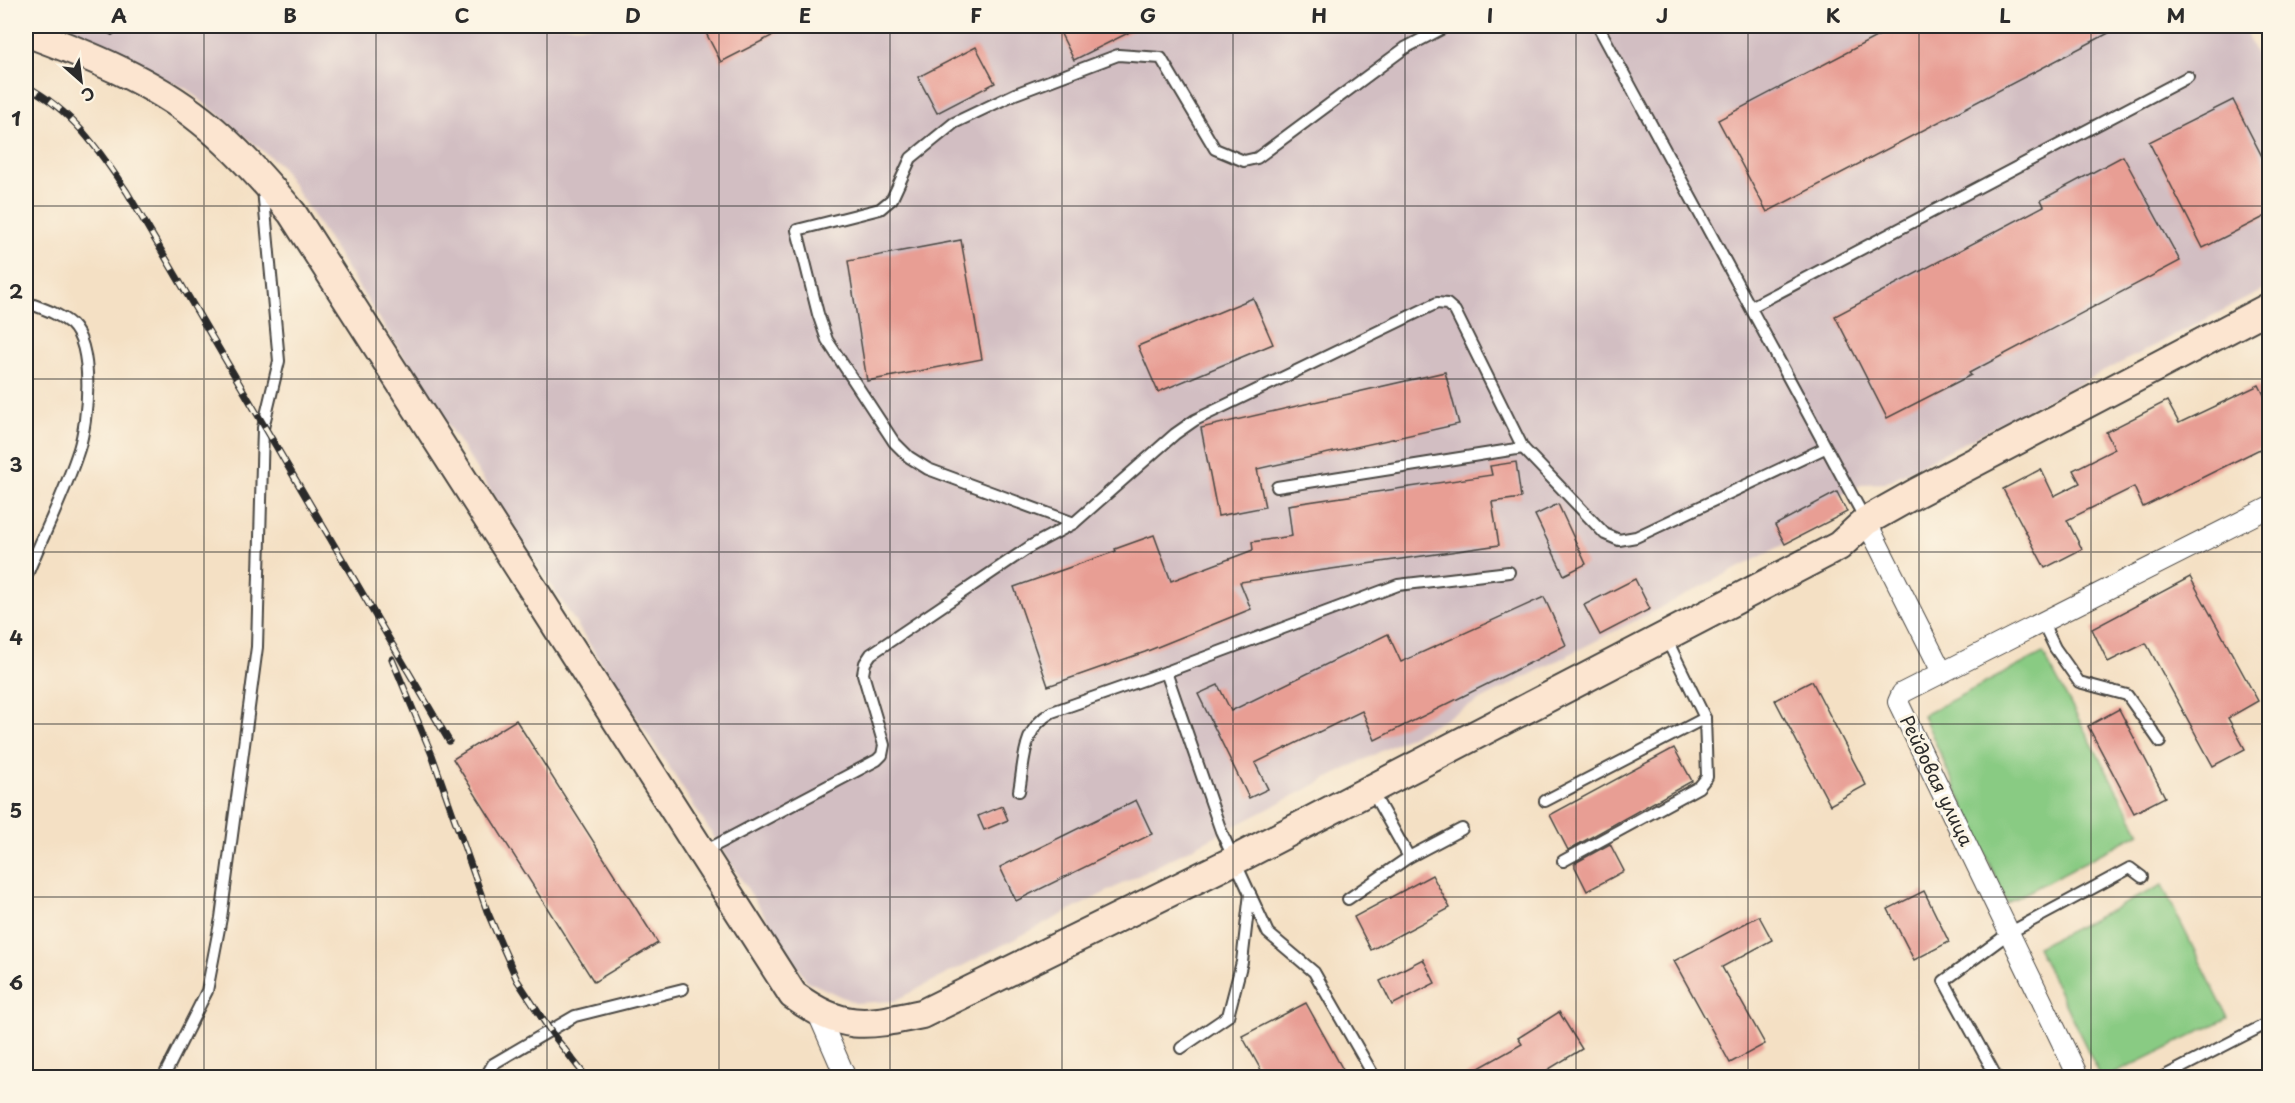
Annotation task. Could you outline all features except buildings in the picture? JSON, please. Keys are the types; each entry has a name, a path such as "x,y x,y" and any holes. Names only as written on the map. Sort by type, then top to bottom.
{"main road":[{"path":"26,32 74,49 148,86 202,121 262,177 292,213 793,995 818,1014 857,1023 880,1023 922,1014 1235,860 1839,546 1866,521 2270,307"}],"street":[{"name":"Рейдовая улица","path":"2079,1077 1898,702 1902,693 1942,672 2270,507"},
{"path":"1866,521 1942,672"},
{"path":"818,1014 846,1077"}],"lane":[{"path":"1074,523 928,469 909,458 894,442 827,340 818,314 797,230 880,209 892,199 911,158 954,123 1015,94 1118,55 1161,58 1215,149 1244,161 1257,158 1405,48 1447,26"},
{"path":"1598,26 1866,521"},
{"path":"1751,307 2188,77"},
{"path":"163,1077 207,991 221,918 257,646 263,428 279,361 262,177"},
{"path":"26,302 58,314 73,326 87,365 87,397 79,448 26,577"},
{"path":"702,853 877,759 882,754 884,746 863,674 865,663 871,654 1031,546 1074,523 1175,434 1195,420 1437,303 1447,304 1455,311 1523,448 1605,534 1619,540 1636,537 1825,448"},
{"path":"1277,487 1523,448"},
{"path":"1019,791 1029,733 1038,720 1052,711 1166,672 1398,585 1509,572"},
{"path":"2042,621 2055,648 2079,682 2127,695 2160,742"},
{"path":"1563,861 1699,787 1707,777 1705,718 1665,636"},
{"path":"1166,672 1221,831 1268,933 1314,972 1375,1077"},
{"path":"1545,801 1705,718"},
{"path":"1371,790 1409,857"},
{"path":"1348,899 1409,857 1462,829"},
{"path":"1997,1077 1944,981 2009,933 2130,868 2142,877"},
{"path":"1181,1048 1228,1016 1242,962 1250,892"},
{"path":"485,1077 493,1064 575,1016 683,989"},
{"path":"2161,1077 2270,1022"}],"shaded area":[{"path":"45,26 2243,26 2269,83 2269,287 1885,483 1863,484 1839,496 1847,512 894,1001 855,1003 807,981 280,165 187,89"}],"green space":[{"path":"2043,653 2140,833 2007,903 1923,715"},
{"path":"2162,885 2228,1018 2108,1077 2101,1077 2037,947"}],"railway":[{"path":"100,26 112,32"},
{"path":"26,86 71,119 95,146 127,192 449,741"},
{"path":"392,659 432,755 487,911 517,980 551,1032 587,1078"}]}
